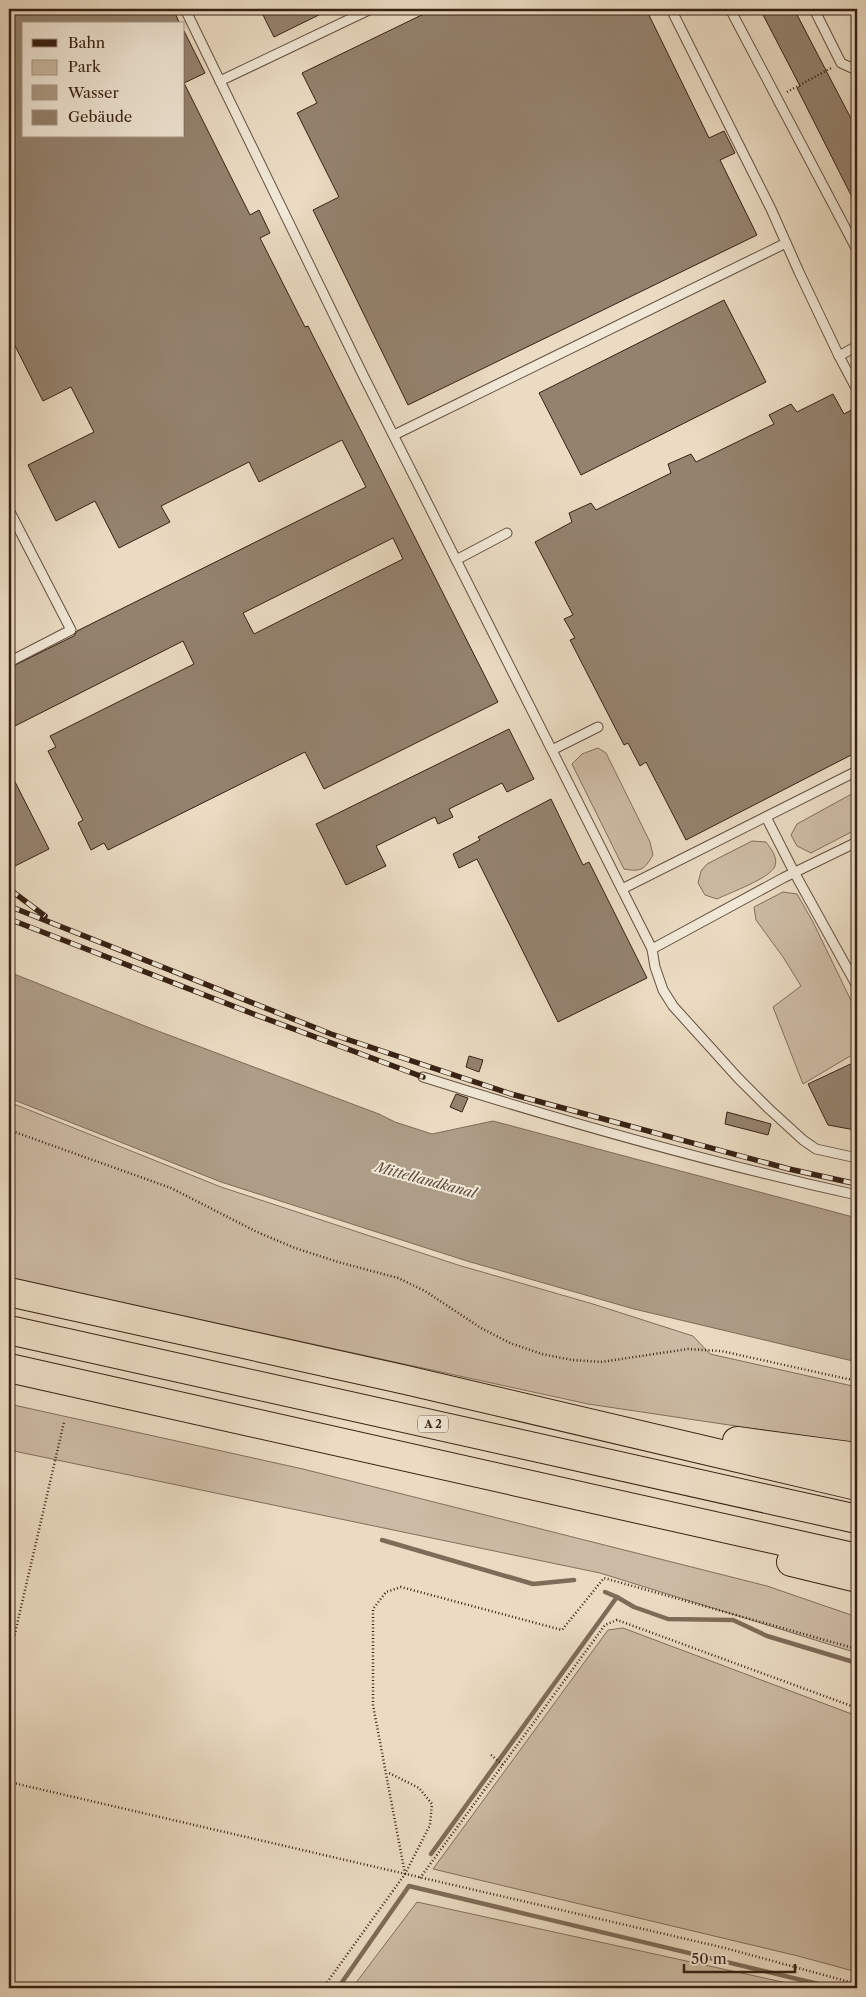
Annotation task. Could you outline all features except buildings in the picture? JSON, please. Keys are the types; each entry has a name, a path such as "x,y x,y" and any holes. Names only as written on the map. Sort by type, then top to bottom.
{"highway":[{"path":"9,1292 406,1380 857,1486"},
{"name":"A 2","path":"9,1330 857,1519"},
{"path":"9,1368 857,1558"},
{"path":"406,1380 710,1437 857,1457"},
{"path":"404,1455 544,1501 857,1578"}],"lane":[{"path":"185,9 456,560 652,949 662,990 673,1006 738,1078 803,1140 816,1149 857,1158"},
{"path":"220,80 371,9"},
{"path":"672,9 772,209 839,356 857,390"},
{"path":"730,9 857,250"},
{"path":"814,9 841,63 854,69 857,67"},
{"path":"394,435 786,243"},
{"path":"839,356 857,346"},
{"path":"9,510 71,630 9,662"},
{"path":"456,560 507,532"},
{"path":"552,750 598,727"},
{"path":"622,889 857,771"},
{"path":"766,817 857,986"},
{"path":"652,949 794,872 857,842"},
{"path":"423,1077 615,1135 787,1180 857,1195"}],"path":[{"path":"777,98 841,63"},
{"path":"9,1130 171,1188 257,1232 294,1248 398,1278 425,1291 481,1328 510,1344 542,1354 572,1360 601,1362 688,1349 721,1350 857,1381"},
{"path":"9,1659 64,1422"},
{"path":"405,1874 373,1705 373,1609 386,1592 402,1587 562,1630 604,1578 857,1649"},
{"path":"420,1878 605,1625 617,1620 857,1708"},
{"path":"491,1756 503,1765"},
{"path":"324,1988 405,1874 430,1825 432,1804 419,1788 386,1772"},
{"path":"9,1782 725,1948 857,1984"}],"green space":[{"path":"598,748 606,753 650,842 653,855 641,869 624,869 572,764 582,754"},
{"path":"857,791 857,829 811,853 797,846 791,835 797,824"},
{"path":"752,841 766,842 774,853 776,863 772,871 758,880 717,899 705,895 698,883 701,871 707,864"},
{"path":"783,892 797,894 813,922 857,1013 857,1052 803,1084 773,1007 801,986 756,920 754,907"},
{"path":"9,1102 221,1187 458,1265 593,1304 693,1336 710,1354 857,1387 857,1444 588,1404 9,1278"},
{"path":"9,1404 303,1469 767,1586 857,1617 857,1653 600,1573 9,1450"},
{"path":"623,1628 857,1716 857,1972 798,1956 433,1869 608,1630"},
{"path":"417,1902 796,1985 811,1988 352,1988"}],"water":[{"name":"Mittellandkanal","path":"9,972 150,1028 379,1114 395,1122 432,1134 493,1121 857,1218 857,1362 634,1309 467,1261 221,1182 9,1098"}],"waterway":[{"path":"382,1540 533,1584 574,1580"},
{"path":"605,1592 617,1597"},
{"path":"431,1854 617,1597 634,1607 668,1619 733,1620 767,1636 857,1663"},
{"path":"338,1988 409,1886 835,1988"}],"railway":[{"path":"9,889 45,916"},
{"path":"9,906 331,1034 511,1094 789,1169 857,1184"},
{"path":"9,919 256,1015 423,1077"}]}
